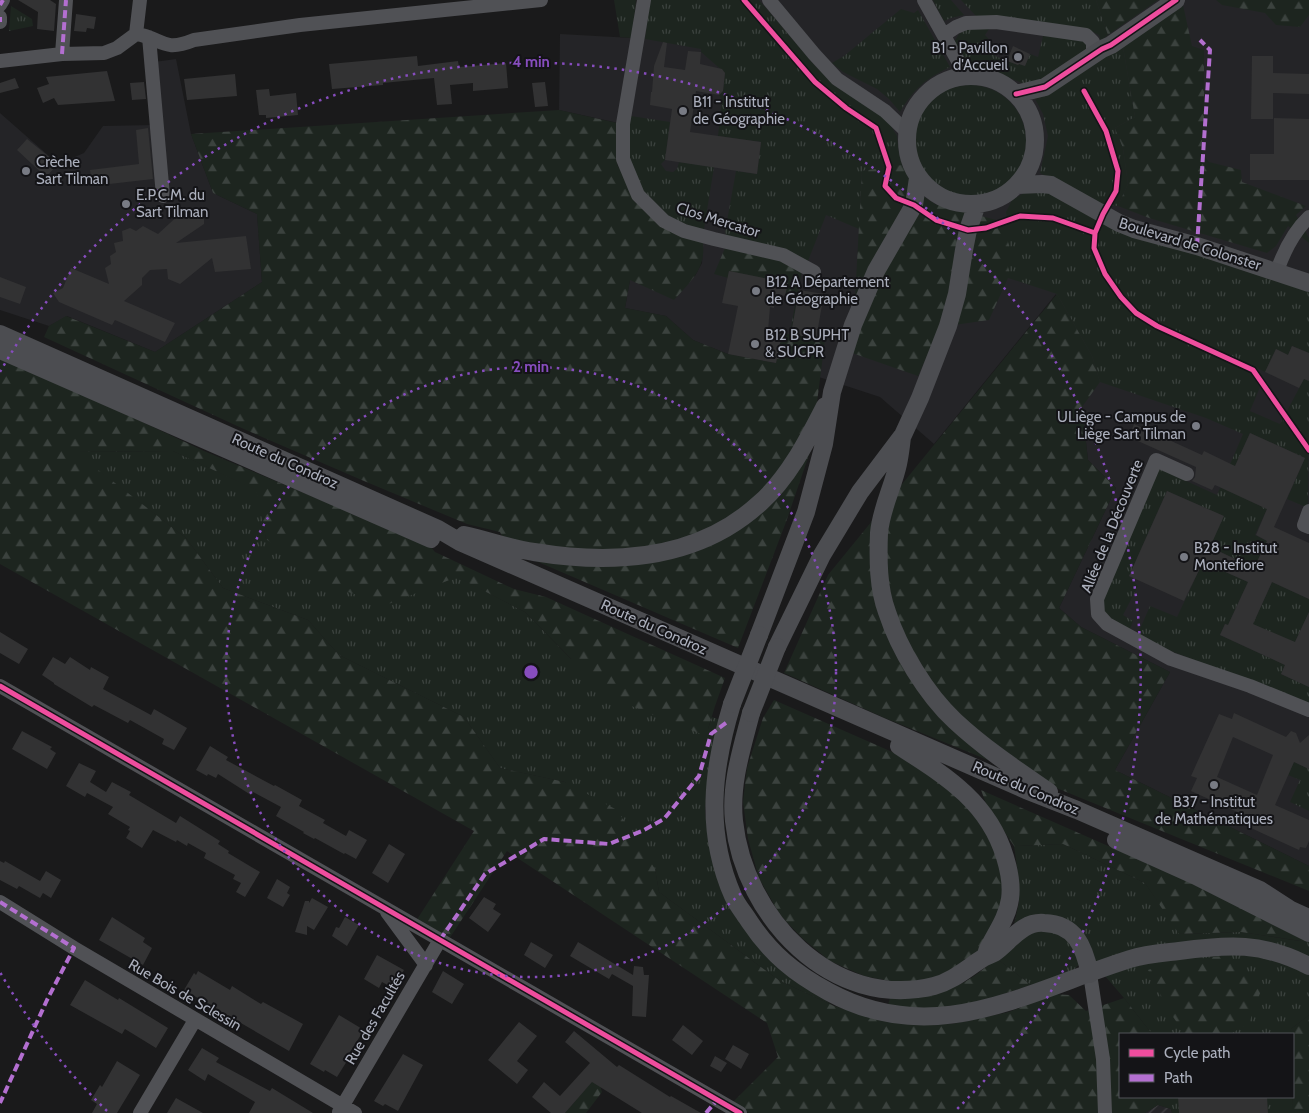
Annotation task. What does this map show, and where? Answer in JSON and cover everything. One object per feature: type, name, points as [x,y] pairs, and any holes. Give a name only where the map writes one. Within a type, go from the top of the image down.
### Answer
[{"type":"main road","points":[[1016,94],[1045,87],[1111,45],[1170,2]]},
{"type":"main road","points":[[970,75],[987,78],[1002,84],[1016,94],[1026,107],[1033,122],[1035,139],[1033,156],[1027,171],[1017,185],[1006,194],[992,201],[978,204],[961,204],[944,199],[930,190],[918,178],[910,164],[906,148],[906,132],[914,110],[928,91],[941,82],[970,75]]},
{"type":"main road","points":[[918,178],[914,205],[876,271],[853,325],[832,392],[824,444],[806,512],[732,704],[718,754],[713,811],[720,862],[734,898],[756,931],[778,956],[803,978],[840,998],[873,1010],[905,1016],[946,1016],[1007,1004],[1131,959],[1201,948],[1244,945],[1263,948],[1290,956],[1309,966]]},
{"type":"main road","name":"Boulevard de Colonster","points":[[1017,185],[1042,184],[1051,186],[1119,223],[1134,229],[1197,246],[1278,271],[1309,283]]},
{"type":"main road","points":[[978,204],[964,250],[957,294],[948,326],[920,398],[902,436],[860,492],[822,555],[777,647],[752,713],[738,759],[734,820],[742,856],[752,885],[772,919],[795,944],[824,968],[857,984],[884,989],[909,990],[936,985],[966,971],[1026,927],[1038,923],[1051,923],[1063,927],[1074,935],[1085,953],[1090,974]]},
{"type":"main road","name":"Route du Condroz","points":[[0,334],[438,529],[469,546],[1026,790],[1077,810],[1260,890],[1291,910],[1309,918]]},
{"type":"main road","name":"Route du Condroz","points":[[0,350],[899,746],[913,748],[1194,875],[1309,933]]},
{"type":"main road","points":[[438,529],[533,552],[580,558],[620,559],[662,553],[693,543],[721,531],[761,503],[784,476],[804,446],[832,392]]},
{"type":"main road","points":[[902,436],[898,464],[879,531],[878,571],[886,612],[908,659],[926,688],[954,720],[990,752],[1077,810]]},
{"type":"main road","points":[[899,746],[943,774],[970,797],[985,815],[1002,846],[1009,870],[1010,898],[1003,924],[983,958]]},
{"type":"main road","points":[[1260,890],[1309,909]]},
{"type":"street","points":[[0,5],[3,0]]},
{"type":"street","points":[[62,54],[66,0]]},
{"type":"street","points":[[140,0],[142,35],[163,196]]},
{"type":"street","points":[[0,61],[62,54],[104,53],[142,35],[166,45],[180,46],[194,40],[300,25],[540,0]]},
{"type":"street","name":"Clos Mercator","points":[[644,0],[623,124],[623,159],[638,195],[664,221],[684,230],[714,240],[783,255],[814,272]]},
{"type":"street","points":[[770,0],[837,79],[885,111],[906,132]]},
{"type":"street","points":[[924,0],[958,61],[970,75]]},
{"type":"street","points":[[0,17],[0,22]]},
{"type":"street","points":[[944,35],[956,27],[975,22],[1033,26],[1086,35],[1092,42],[1093,56]]},
{"type":"street","points":[[1278,271],[1289,243],[1297,230],[1309,217]]},
{"type":"street","name":"Allée de la Découverte","points":[[1187,474],[1156,460],[1097,600],[1098,614],[1107,624],[1170,659],[1250,686],[1309,710]]},
{"type":"street","points":[[1309,511],[1304,525],[1309,527]]},
{"type":"street","points":[[0,686],[740,1113]]},
{"type":"street","name":"Rue Bois de Sclessin","points":[[0,902],[341,1109],[356,1113]]},
{"type":"street","points":[[383,908],[426,965]]},
{"type":"street","name":"Rue des Facultés","points":[[341,1109],[440,940]]},
{"type":"street","points":[[1090,974],[1103,1059],[1105,1113]]},
{"type":"street","points":[[140,1113],[195,1020]]},
{"type":"shaded area","name":"ULiège - Campus de Liège Sart Tilman","points":[[644,0],[1309,0],[1309,866],[1115,770],[1170,672],[1081,627],[1059,608],[1116,488],[1088,460],[1082,407],[1056,294],[934,444],[880,397],[776,363],[728,354],[693,340],[666,316],[625,308],[630,280],[695,276],[702,263],[703,243],[684,231],[623,124],[559,110],[560,34],[632,38]]},
{"type":"shaded area","name":"E.P.C.M. du Sart Tilman","points":[[176,59],[191,134],[213,193],[257,214],[262,282],[155,352],[67,316],[49,326],[0,310],[0,113],[58,164],[84,153],[103,126],[153,125],[147,63]]},
{"type":"shaded area","points":[[1158,1105],[1171,1109],[1172,1113],[1145,1113]]},
{"type":"green space","points":[[614,0],[636,0],[632,38],[620,37]]},
{"type":"green space","points":[[650,0],[759,0],[815,66],[833,83],[886,118],[897,136],[902,165],[862,171],[859,229],[826,215],[808,261],[785,251],[727,238],[725,232],[736,171],[757,174],[761,142],[718,136],[722,100],[719,95],[723,91],[725,73],[701,52],[701,49],[645,39]]},
{"type":"green space","points":[[933,0],[951,0],[964,15],[944,21]]},
{"type":"green space","points":[[961,0],[1096,0],[1108,35],[1101,41],[1099,35],[1087,29],[976,16]]},
{"type":"green space","points":[[1096,0],[1158,0],[1108,35]]},
{"type":"green space","points":[[1216,0],[1309,0],[1309,15],[1300,27],[1276,25],[1265,13],[1222,5]]},
{"type":"green space","points":[[1183,5],[1192,46],[1204,50],[1204,118],[1201,151],[1209,162],[1241,170],[1242,182],[1306,206],[1296,215],[1309,238],[1309,243],[1288,226],[1276,246],[1267,253],[1149,218],[1118,206],[1128,184],[1123,148],[1115,128],[1135,117],[1123,47]]},
{"type":"green space","points":[[11,6],[32,19],[33,26],[9,31]]},
{"type":"green space","points":[[901,9],[914,13],[918,10],[950,67],[921,85],[900,112],[877,89],[843,72],[832,63],[844,56]]},
{"type":"green space","points":[[970,27],[988,27],[989,29],[985,35],[997,48],[995,56],[1018,65],[1025,66],[1030,54],[1038,57],[1044,32],[1088,42],[1087,49],[1049,77],[1024,84],[991,70],[976,69],[966,64],[954,42],[959,34]]},
{"type":"green space","points":[[1123,47],[1135,117],[1115,128],[1123,148],[1128,184],[1118,206],[1096,204],[1040,173],[1048,136],[1043,114],[1033,95]]},
{"type":"green space","points":[[970,85],[992,89],[1010,101],[1022,119],[1026,141],[1022,163],[1010,181],[992,193],[970,197],[948,193],[930,181],[918,163],[914,141],[918,119],[930,101],[948,89]]},
{"type":"green space","points":[[559,110],[617,123],[617,164],[633,196],[703,243],[702,260],[696,274],[674,300],[630,280],[625,308],[666,316],[693,340],[728,354],[776,363],[782,334],[790,334],[796,298],[785,296],[787,283],[729,271],[728,278],[714,274],[725,248],[780,260],[802,270],[791,334],[825,340],[811,449],[786,522],[738,648],[508,549],[500,532],[467,524],[364,481],[246,430],[44,337],[49,326],[66,316],[155,352],[262,282],[257,214],[213,193],[191,134]]},
{"type":"green space","points":[[631,116],[670,122],[665,160],[661,164],[666,171],[673,172],[677,169],[679,162],[714,167],[704,229],[693,227],[672,218],[655,205],[640,188],[629,167],[627,157]]},
{"type":"green space","points":[[902,165],[918,193],[935,204],[1008,223],[1008,278],[989,320],[940,327],[918,376],[852,353],[862,171]]},
{"type":"green space","points":[[1029,190],[1051,191],[1166,242],[1309,290],[1309,353],[1292,346],[1288,355],[1276,349],[1265,372],[1255,367],[1251,374],[1260,387],[1250,411],[1280,424],[1304,379],[1309,381],[1308,508],[1287,499],[1305,458],[1250,433],[1225,489],[1267,509],[1255,535],[1267,541],[1254,568],[1210,547],[1223,516],[1167,491],[1129,576],[1138,586],[1123,615],[1133,621],[1129,632],[1107,619],[1100,606],[1158,468],[1217,495],[1243,434],[1206,418],[1100,382],[1092,356],[1057,294],[1008,278],[1008,223],[1006,212],[1012,200]]},
{"type":"green space","points":[[1057,294],[1092,356],[1100,382],[1082,407],[1088,460],[1116,488],[1059,608],[1081,627],[1170,672],[1115,770],[1309,866],[1309,891],[885,718],[784,673],[828,575]]},
{"type":"green space","points":[[0,357],[204,451],[430,546],[435,552],[514,589],[546,597],[725,678],[708,729],[701,734],[609,697],[525,612],[457,577],[386,605],[325,584],[266,539],[256,490],[173,451],[75,452],[186,538],[223,588],[308,620],[339,655],[464,717],[500,768],[565,782],[617,810],[655,869],[659,892],[780,981],[834,1006],[902,1024],[952,1024],[1009,1012],[1053,994],[1069,995],[1086,1011],[1124,998],[1151,1033],[1119,1033],[1119,1098],[1154,1098],[1158,1105],[1145,1113],[749,1113],[732,1103],[778,1057],[767,1023],[507,851],[449,939],[416,921],[474,831],[0,564]]},
{"type":"green space","points":[[173,451],[257,490],[266,539],[456,576],[525,612],[570,658],[708,729],[712,717],[720,720],[711,752],[705,811],[711,854],[723,891],[752,940],[787,975],[834,1006],[780,981],[659,892],[655,869],[565,782],[500,768],[464,717],[339,655],[308,620],[223,588],[186,538],[74,452]]},
{"type":"green space","points":[[1203,562],[1248,582],[1228,625],[1225,624],[1220,635],[1285,665],[1281,674],[1309,687],[1309,703],[1136,638],[1150,606],[1177,617]]},
{"type":"green space","points":[[1272,582],[1309,599],[1309,612],[1295,642],[1251,628]]},
{"type":"green space","points":[[774,700],[915,762],[974,808],[1000,854],[1005,904],[986,946],[960,967],[926,981],[895,982],[864,976],[830,961],[803,939],[780,915],[759,878],[748,839],[743,802],[747,768],[763,718]]},
{"type":"green space","points":[[1294,762],[1309,769],[1309,811],[1290,802],[1300,780],[1288,775]]},
{"type":"green space","points":[[981,790],[1188,881],[1293,930],[1301,941],[1241,932],[1179,934],[1145,883],[1063,844],[1014,846],[987,806]]},
{"type":"green space","points":[[1063,844],[1145,883],[1180,934],[1241,932],[1300,941],[1293,930],[1309,939],[1309,1015],[1291,1029],[1291,1033],[1151,1033],[1093,962],[1085,937],[1014,925],[1019,902],[1018,873],[1014,846]]},
{"type":"green space","points":[[1037,928],[1069,937],[1080,964],[1072,971],[1031,985],[996,958]]},
{"type":"green space","points":[[1222,956],[1246,971],[1262,988],[1249,1023],[1232,1033],[1184,1033],[1169,1011],[1148,970],[1172,962]]},
{"type":"green space","points":[[996,958],[1031,985],[961,1008],[887,1008],[890,998],[957,986],[985,968]]},
{"type":"green space","points":[[1309,1015],[1309,1113],[1292,1113],[1292,1098],[1294,1098],[1294,1033],[1291,1033],[1291,1029]]},
{"type":"green space","points":[[597,1076],[602,1092],[586,1113],[565,1113]]},
{"type":"green space","points":[[1154,1098],[1292,1098],[1292,1113],[1172,1113],[1171,1109],[1158,1105]]},
{"type":"building","points":[[18,0],[50,0],[56,4],[54,31],[37,29],[38,12]]},
{"type":"building","points":[[76,14],[96,17],[94,29],[87,28],[86,32],[74,31]]},
{"type":"building","name":"B11 - Institut de Géographie","points":[[663,42],[667,43],[664,67],[685,70],[688,51],[701,52],[700,64],[722,69],[725,73],[723,91],[719,95],[696,91],[690,132],[761,142],[757,174],[665,160],[672,109],[650,105],[654,66]]},
{"type":"building","name":"B1 - Pavillon d'Accueil","points":[[1013,46],[1030,54],[1025,66],[1007,61]]},
{"type":"building","points":[[417,56],[418,66],[458,61],[459,67],[506,63],[508,88],[473,91],[473,83],[450,85],[452,104],[437,105],[434,78],[332,89],[329,64]]},
{"type":"building","points":[[1252,56],[1273,56],[1273,73],[1309,74],[1309,94],[1273,93],[1273,119],[1251,119]]},
{"type":"building","points":[[107,71],[115,101],[58,105],[54,98],[43,103],[37,88],[49,84],[46,77]]},
{"type":"building","points":[[235,74],[237,96],[187,100],[184,79]]},
{"type":"building","points":[[15,78],[19,88],[0,93],[0,83]]},
{"type":"building","points":[[144,82],[146,99],[132,100],[130,83]]},
{"type":"building","points":[[545,82],[548,106],[535,107],[532,83]]},
{"type":"building","points":[[269,89],[270,96],[296,93],[298,115],[266,118],[266,115],[259,115],[256,90]]},
{"type":"building","points":[[1274,118],[1309,119],[1309,180],[1250,180],[1250,154],[1274,154]]},
{"type":"building","points":[[148,128],[153,179],[92,186],[90,170],[139,164],[136,130]]},
{"type":"building","points":[[27,139],[58,164],[46,177],[17,150]]},
{"type":"building","points":[[196,209],[204,215],[204,224],[176,243],[246,236],[251,269],[215,272],[212,258],[180,284],[168,279],[167,269],[150,270],[142,278],[142,285],[124,301],[175,323],[165,342],[115,320],[112,325],[59,302],[53,293],[63,288],[71,268],[109,284],[105,268],[111,264],[110,256],[116,252],[114,243],[123,241],[122,231],[130,228],[136,231],[143,226],[158,234],[182,212],[188,216]]},
{"type":"building","points":[[729,271],[788,283],[785,296],[776,294],[774,308],[770,307],[768,331],[782,334],[776,363],[728,354],[738,306],[722,303]]},
{"type":"building","points":[[0,277],[26,287],[20,304],[0,297]]},
{"type":"building","points":[[799,290],[824,294],[816,339],[791,334]]},
{"type":"building","points":[[1292,346],[1309,353],[1309,381],[1304,379],[1299,388],[1265,372],[1276,349],[1288,355]]},
{"type":"building","name":"B28 - Institut Montefiore","points":[[1134,424],[1202,455],[1204,451],[1235,466],[1250,433],[1305,458],[1274,527],[1309,543],[1309,599],[1272,582],[1253,624],[1295,642],[1309,612],[1309,687],[1281,674],[1285,665],[1220,635],[1225,624],[1228,625],[1248,582],[1203,562],[1184,601],[1129,576],[1167,491],[1224,516],[1210,547],[1254,568],[1267,541],[1256,535],[1267,509],[1215,485],[1212,490],[1192,481],[1195,477],[1196,467],[1129,437]]},
{"type":"building","points":[[0,632],[28,649],[19,664],[0,653]]},
{"type":"building","points":[[53,657],[65,664],[70,657],[90,670],[91,667],[109,677],[103,689],[151,715],[154,709],[187,728],[174,750],[162,744],[164,739],[130,720],[128,723],[94,705],[92,707],[42,675]]},
{"type":"building","name":"B37 - Institut de Mathématiques","points":[[1234,713],[1286,737],[1291,731],[1296,733],[1300,743],[1309,735],[1309,769],[1294,762],[1275,805],[1309,820],[1309,841],[1306,848],[1300,847],[1299,850],[1251,828],[1255,820],[1191,791],[1197,778],[1191,776],[1219,714],[1232,719]],"holes":[[[1233,737],[1273,755],[1257,795],[1217,777]]]},
{"type":"building","points":[[22,731],[52,747],[50,749],[56,753],[47,769],[12,749]]},
{"type":"building","points":[[210,746],[228,757],[226,760],[302,800],[299,806],[325,820],[323,823],[346,836],[349,830],[367,840],[356,859],[314,839],[276,816],[281,807],[253,792],[251,795],[218,774],[216,778],[196,770]]},
{"type":"building","points":[[79,763],[96,771],[90,782],[106,792],[112,782],[131,792],[129,795],[176,823],[180,816],[220,841],[218,844],[229,851],[228,853],[260,872],[245,897],[236,892],[241,883],[233,879],[235,875],[204,858],[206,853],[188,843],[187,846],[177,840],[176,842],[153,830],[142,848],[126,838],[130,827],[108,814],[113,807],[87,793],[85,797],[66,786]]},
{"type":"building","points":[[389,844],[405,854],[388,883],[372,873]]},
{"type":"building","points":[[0,861],[4,863],[5,861],[40,881],[46,871],[61,880],[51,898],[43,893],[40,898],[19,886],[17,889],[0,880]]},
{"type":"building","points":[[277,879],[290,887],[287,893],[290,895],[283,907],[267,898]]},
{"type":"building","points":[[484,897],[496,904],[493,909],[501,914],[488,932],[469,918]]},
{"type":"building","points":[[312,898],[328,907],[314,930],[307,926],[307,935],[295,932],[305,901],[309,901],[309,903]]},
{"type":"building","points":[[112,917],[145,938],[143,942],[152,948],[143,965],[99,940]]},
{"type":"building","points":[[345,917],[359,925],[347,946],[332,936],[336,927],[339,928]]},
{"type":"building","points":[[531,942],[553,955],[545,968],[524,955]]},
{"type":"building","points":[[578,942],[633,975],[634,966],[643,967],[644,975],[649,975],[646,1017],[632,1016],[633,986],[612,974],[609,979],[570,956]]},
{"type":"building","points":[[377,955],[404,970],[393,988],[382,982],[379,988],[364,979]]},
{"type":"building","points":[[198,971],[230,990],[232,986],[261,1004],[263,1002],[303,1024],[289,1051],[184,990],[194,973],[196,975]]},
{"type":"building","points":[[443,971],[464,984],[452,1004],[432,992]]},
{"type":"building","points":[[85,980],[168,1028],[156,1048],[125,1029],[122,1034],[70,1005]]},
{"type":"building","points":[[339,1015],[364,1030],[345,1060],[347,1061],[337,1077],[310,1064]]},
{"type":"building","points":[[519,1022],[537,1036],[517,1061],[528,1070],[517,1084],[488,1060]]},
{"type":"building","points":[[683,1025],[703,1041],[692,1055],[672,1040]]},
{"type":"building","points":[[574,1031],[617,1067],[619,1065],[670,1097],[701,1113],[642,1113],[592,1082],[565,1113],[551,1113],[532,1097],[544,1082],[560,1096],[590,1063],[565,1042]]},
{"type":"building","points":[[733,1045],[749,1054],[741,1069],[725,1059]]},
{"type":"building","points":[[202,1048],[219,1058],[216,1062],[270,1091],[272,1088],[313,1113],[249,1113],[255,1102],[208,1074],[205,1081],[188,1070]]},
{"type":"building","points":[[403,1054],[423,1065],[398,1111],[374,1101]]},
{"type":"building","points":[[715,1056],[727,1063],[721,1072],[710,1066]]},
{"type":"building","points":[[117,1061],[140,1075],[117,1113],[92,1113],[97,1104],[91,1100],[100,1085],[102,1087]]},
{"type":"building","points":[[176,1098],[203,1113],[167,1113]]},
{"type":"building","points":[[1178,1098],[1267,1098],[1268,1113],[1179,1113]]},
{"type":"marked path","points":[[0,5],[3,0]]},
{"type":"marked path","points":[[62,54],[66,0]]},
{"type":"marked path","points":[[0,17],[0,22]]},
{"type":"marked path","points":[[1197,246],[1210,50],[1200,40]]},
{"type":"marked path","points":[[440,940],[485,874],[544,839],[609,844],[642,831],[664,819],[699,776],[711,734],[727,722]]},
{"type":"marked path","points":[[0,902],[74,948],[47,1000],[0,1103]]},
{"type":"marked path","points":[[706,1113],[717,1100]]},
{"type":"cycle path","points":[[744,0],[815,82],[846,108],[876,128],[889,167],[885,186],[896,198],[914,205],[936,220],[968,230],[986,228],[1020,216],[1053,218],[1095,233]]},
{"type":"cycle path","points":[[1016,94],[1045,87],[1111,45],[1176,0]]},
{"type":"cycle path","points":[[1084,91],[1106,131],[1118,171],[1116,191],[1095,233],[1094,248],[1105,274],[1121,297],[1136,313],[1157,326],[1253,370],[1309,450]]},
{"type":"cycle path","points":[[0,686],[740,1113]]},
{"type":"place","name":"B1 - Pavillon d'Accueil","points":[[1018,57]]},
{"type":"place","name":"B11 - Institut de Géographie","points":[[683,111]]},
{"type":"place","name":"Crèche Sart Tilman","points":[[26,171]]},
{"type":"place","name":"E.P.C.M. du Sart Tilman","points":[[126,204]]},
{"type":"place","name":"B12 A Département de Géographie","points":[[756,291]]},
{"type":"place","name":"B12 B SUPHT & SUCPR","points":[[755,344]]},
{"type":"place","name":"ULiège - Campus de Liège Sart Tilman","points":[[1196,426]]},
{"type":"place","name":"B28 - Institut Montefiore","points":[[1184,557]]},
{"type":"place","name":"B37 - Institut de Mathématiques","points":[[1214,785]]}]
